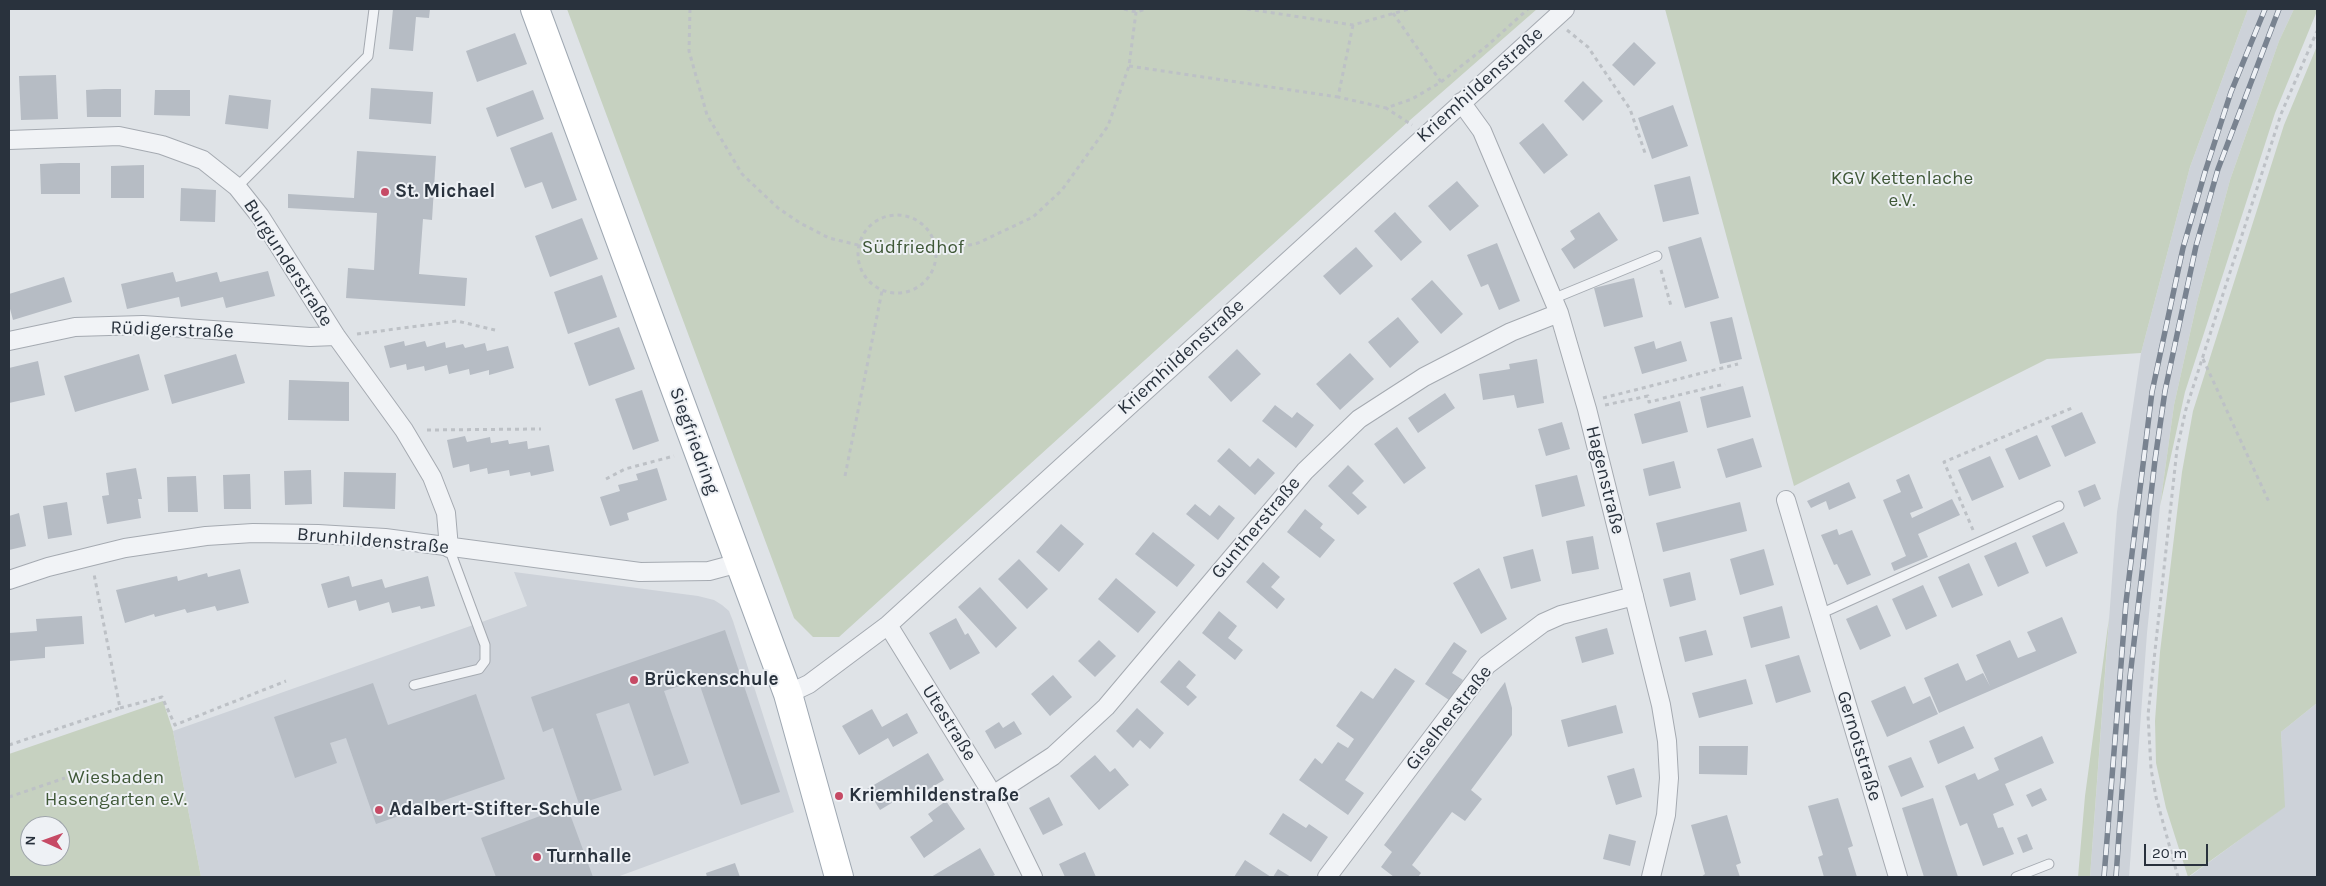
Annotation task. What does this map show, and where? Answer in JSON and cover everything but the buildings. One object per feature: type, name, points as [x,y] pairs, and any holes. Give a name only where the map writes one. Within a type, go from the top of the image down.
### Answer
[{"type":"main road","name":"Siegfriedring","points":[[535,9],[788,694],[840,877]]},
{"type":"street","name":"Kriemhildenstraße","points":[[788,694],[809,684],[888,625],[1422,136],[1559,14]]},
{"type":"street","name":"Hagenstraße","points":[[1461,102],[1482,131],[1557,306],[1586,406],[1661,705],[1667,741],[1669,778],[1666,815],[1651,877]]},
{"type":"street","name":"Burgunderstraße","points":[[9,140],[119,136],[162,145],[203,160],[237,186],[260,216],[336,336],[404,430],[432,477],[446,514],[449,548]]},
{"type":"street","name":"Guntherstraße","points":[[993,795],[1054,756],[1106,707],[1305,471],[1359,419],[1424,377],[1557,306]]},
{"type":"street","name":"Rüdigerstraße","points":[[9,341],[75,327],[142,325],[310,337],[336,336]]},
{"type":"street","name":"Gernotstraße","points":[[1786,500],[1898,877]]},
{"type":"street","name":"Brunhildenstraße","points":[[9,580],[91,555],[159,542],[253,533],[318,534],[375,538],[640,572],[709,570],[740,563]]},
{"type":"street","name":"Giselherstraße","points":[[1327,877],[1487,665],[1543,623],[1560,615],[1634,596]]},
{"type":"street","name":"Utestraße","points":[[888,625],[993,795],[1033,877]]},
{"type":"lane","points":[[237,186],[368,56],[374,9]]},
{"type":"lane","points":[[1557,306],[1657,256]]},
{"type":"lane","points":[[1820,614],[2059,506]]},
{"type":"lane","points":[[414,685],[478,669],[485,661],[485,645],[449,548]]},
{"type":"lane","points":[[2016,877],[2049,864]]},
{"type":"path","points":[[690,9],[689,51],[707,115],[742,174],[778,208],[800,223],[829,238],[858,245]]},
{"type":"path","points":[[1124,9],[1136,12],[1146,9]]},
{"type":"path","points":[[1247,9],[1353,25],[1409,9]]},
{"type":"path","points":[[1386,108],[1412,99],[1441,82],[1528,9]]},
{"type":"path","points":[[937,253],[978,243],[1033,217],[1062,190],[1108,126],[1129,66],[1136,12]]},
{"type":"path","points":[[1393,13],[1441,82]]},
{"type":"path","points":[[1559,14],[1588,47],[1630,109],[1646,156]]},
{"type":"path","points":[[1338,98],[1353,25]]},
{"type":"path","points":[[2178,877],[2156,796],[2151,769],[2148,715],[2177,449],[2186,409],[2281,114],[2317,31]]},
{"type":"path","points":[[1129,66],[1338,98],[1386,108],[1409,121],[1422,136]]},
{"type":"path","points":[[901,215],[914,218],[926,227],[934,239],[937,253],[931,274],[915,290],[894,294],[882,291],[870,284],[862,273],[858,259],[858,245],[864,232],[874,222],[887,216],[901,215]]},
{"type":"path","points":[[1657,256],[1671,306]]},
{"type":"path","points":[[845,476],[882,291]]},
{"type":"path","points":[[336,336],[457,321],[495,330]]},
{"type":"path","points":[[2203,358],[2269,502]]},
{"type":"path","points":[[1586,406],[1738,364]]},
{"type":"path","points":[[1586,406],[1648,396],[1650,402],[1725,384]]},
{"type":"path","points":[[1978,542],[1944,462],[2072,408]]},
{"type":"path","points":[[404,430],[542,429]]},
{"type":"path","points":[[606,479],[626,469],[670,457]]},
{"type":"path","points":[[91,555],[120,708]]},
{"type":"path","points":[[9,745],[120,708],[162,697],[175,725],[286,681]]},
{"type":"path","points":[[9,797],[65,778]]},
{"type":"shaded area","points":[[2248,9],[2294,9],[2279,41],[2230,180],[2197,302],[2174,405],[2160,506],[2147,633],[2129,877],[2090,877],[2117,512],[2141,353],[2190,167]]},
{"type":"shaded area","points":[[514,572],[698,596],[714,600],[729,611],[794,812],[617,877],[201,877],[173,731],[527,606]]},
{"type":"shaded area","points":[[2317,703],[2317,877],[2189,877],[2284,807],[2281,732]]},
{"type":"green space","name":"Südfriedhof","points":[[567,9],[1537,9],[1409,121],[839,637],[813,637],[794,618]]},
{"type":"green space","name":"KGV Kettenlache e.V.","points":[[1665,9],[2248,9],[2190,167],[2141,353],[2047,359],[1794,486]]},
{"type":"green space","points":[[2294,9],[2317,9],[2317,11],[2275,113],[2185,392],[2160,506],[2174,405],[2197,302],[2230,180],[2279,41]]},
{"type":"green space","points":[[2317,46],[2317,703],[2281,732],[2285,807],[2188,877],[2166,808],[2156,763],[2155,721],[2160,652],[2182,472],[2193,411],[2284,125]]},
{"type":"green space","points":[[2109,618],[2090,877],[2078,877],[2085,796]]},
{"type":"green space","name":"Wiesbaden Hasengarten e.V.","points":[[163,701],[173,731],[201,877],[9,877],[9,754]]},
{"type":"railway","points":[[2104,877],[2126,602],[2152,392],[2183,248],[2205,172],[2231,92],[2265,9]]},
{"type":"railway","points":[[2116,877],[2130,677],[2155,460],[2165,391],[2196,246],[2218,169],[2279,9]]},
{"type":"place","name":"St. Michael","points":[[385,192]]},
{"type":"place","name":"Brückenschule","points":[[634,680]]},
{"type":"place","name":"Kriemhildenstraße","points":[[839,796]]},
{"type":"place","name":"Adalbert-Stifter-Schule","points":[[379,810]]},
{"type":"place","name":"Turnhalle","points":[[537,857]]}]
